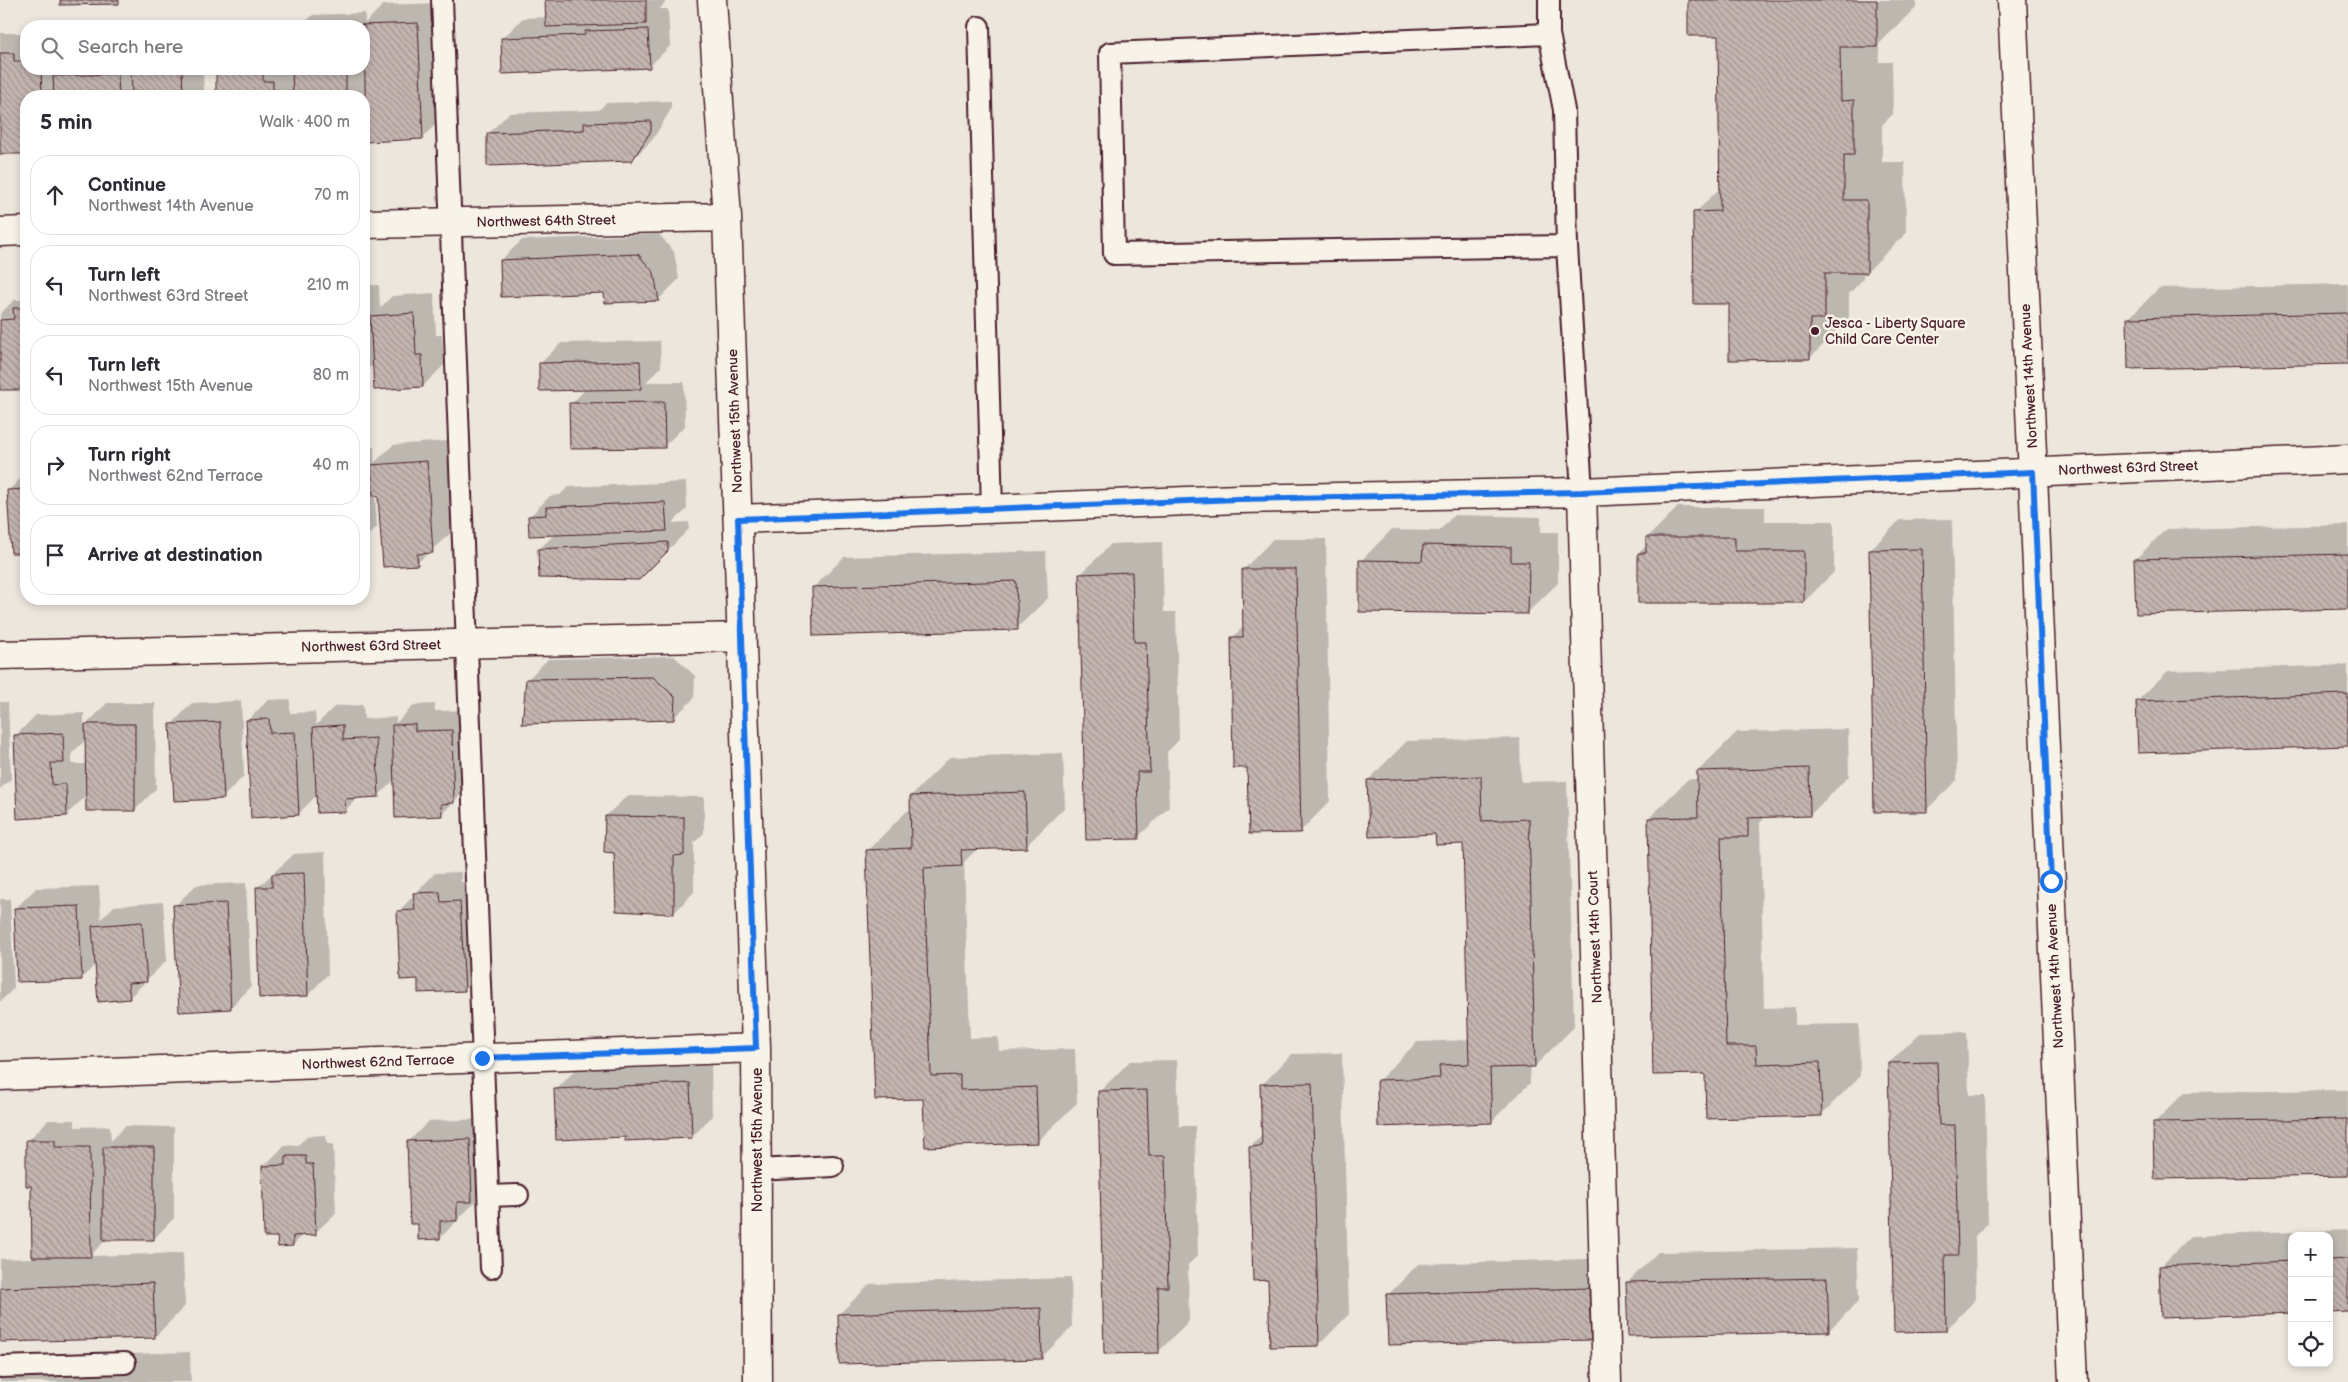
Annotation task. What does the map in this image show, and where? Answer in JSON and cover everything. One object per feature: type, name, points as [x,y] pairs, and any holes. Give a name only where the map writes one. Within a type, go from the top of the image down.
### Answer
[{"type":"street","name":"Northwest 15th Avenue","points":[[712,0],[727,217],[756,1048],[758,1382]]},
{"type":"street","name":"Northwest 14th Avenue","points":[[2012,0],[2073,1382]]},
{"type":"street","name":"Northwest 64th Street","points":[[370,224],[727,217]]},
{"type":"street","points":[[0,232],[20,231]]},
{"type":"street","name":"Northwest 63rd Street","points":[[738,519],[1238,499],[1582,492],[2348,459]]},
{"type":"street","name":"Northwest 14th Court","points":[[1582,492],[1607,1382]]},
{"type":"street","name":"Northwest 63rd Street","points":[[0,656],[742,637]]},
{"type":"street","name":"Northwest 62nd Terrace","points":[[0,1076],[756,1048]]},
{"type":"lane","points":[[442,0],[452,222],[482,1058],[490,1196],[491,1268]]},
{"type":"lane","points":[[1549,0],[1549,34],[1564,110],[1567,246],[1582,492]]},
{"type":"lane","points":[[979,27],[992,510]]},
{"type":"lane","points":[[1549,34],[1110,53],[1114,254],[1567,246]]},
{"type":"lane","points":[[757,1170],[833,1166]]},
{"type":"lane","points":[[490,1196],[518,1195]]},
{"type":"lane","points":[[0,1367],[125,1363]]},
{"type":"building","points":[[60,0],[119,0],[119,4],[60,5]]},
{"type":"building","points":[[545,0],[646,0],[646,24],[546,27]]},
{"type":"building","points":[[1688,0],[1877,0],[1877,47],[1840,47],[1841,101],[1854,100],[1854,155],[1844,155],[1844,200],[1867,200],[1867,273],[1825,273],[1825,319],[1810,319],[1810,359],[1729,360],[1729,304],[1694,304],[1693,212],[1720,211],[1718,36],[1688,36]]},
{"type":"building","points":[[418,23],[423,139],[370,142],[370,90],[365,90],[365,75],[370,75],[370,25]]},
{"type":"building","points":[[648,29],[650,68],[502,74],[501,38],[585,35],[585,31]]},
{"type":"building","points":[[0,53],[14,53],[14,61],[20,61],[20,75],[41,75],[42,90],[20,90],[20,154],[0,154]]},
{"type":"building","points":[[118,75],[119,90],[54,90],[53,76]]},
{"type":"building","points":[[131,75],[182,75],[183,90],[132,90]]},
{"type":"building","points":[[216,75],[263,75],[263,81],[273,81],[273,90],[216,90]]},
{"type":"building","points":[[292,75],[346,75],[346,90],[293,90]]},
{"type":"building","points":[[651,121],[651,131],[632,161],[487,166],[487,133],[584,130],[584,123]]},
{"type":"building","points":[[638,254],[654,273],[659,301],[605,303],[604,293],[501,297],[500,260]]},
{"type":"building","points":[[13,308],[20,308],[20,390],[0,390],[0,320],[14,319]]},
{"type":"building","points":[[414,313],[416,355],[422,355],[423,387],[374,390],[370,316]]},
{"type":"building","points":[[2348,313],[2348,364],[2128,369],[2127,318]]},
{"type":"building","points":[[640,361],[641,389],[539,391],[539,363]]},
{"type":"building","points":[[664,402],[665,448],[570,449],[569,403]]},
{"type":"building","points":[[427,461],[433,553],[417,554],[418,565],[383,567],[378,496],[373,496],[371,465]]},
{"type":"building","points":[[20,489],[20,553],[11,553],[7,490]]},
{"type":"building","points":[[665,502],[667,531],[529,536],[528,516],[546,515],[546,507]]},
{"type":"building","points":[[1646,537],[1735,537],[1735,551],[1804,551],[1804,603],[1638,603],[1638,553],[1646,553]]},
{"type":"building","points":[[668,542],[668,551],[639,580],[539,578],[538,549]]},
{"type":"building","points":[[1423,545],[1511,547],[1511,562],[1529,562],[1528,614],[1359,612],[1359,560],[1422,561]]},
{"type":"building","points":[[1922,549],[1927,812],[1874,812],[1869,550]]},
{"type":"building","points":[[2348,554],[2348,609],[2136,614],[2134,559]]},
{"type":"building","points":[[1242,569],[1296,569],[1301,833],[1249,834],[1247,768],[1233,768],[1231,637],[1243,637]]},
{"type":"building","points":[[1132,572],[1134,642],[1146,642],[1150,772],[1137,772],[1139,839],[1086,840],[1079,574]]},
{"type":"building","points":[[1016,581],[1018,630],[813,636],[812,587]]},
{"type":"building","points":[[653,677],[675,697],[674,720],[522,724],[526,679]]},
{"type":"building","points":[[2348,694],[2348,746],[2138,753],[2136,701]]},
{"type":"building","points":[[269,719],[270,733],[295,732],[299,815],[251,818],[246,720]]},
{"type":"building","points":[[220,722],[224,799],[174,801],[170,724]]},
{"type":"building","points":[[85,724],[135,724],[135,811],[86,811]]},
{"type":"building","points":[[415,724],[415,731],[452,730],[454,803],[441,804],[442,816],[395,818],[392,725]]},
{"type":"building","points":[[343,725],[343,740],[376,738],[379,797],[345,799],[346,812],[317,813],[313,727]]},
{"type":"building","points":[[63,733],[64,763],[51,763],[52,785],[66,784],[67,816],[17,819],[14,735]]},
{"type":"building","points":[[1809,768],[1810,816],[1748,818],[1748,837],[1721,837],[1726,1046],[1756,1046],[1757,1064],[1820,1062],[1822,1116],[1706,1119],[1705,1074],[1653,1075],[1648,818],[1698,817],[1697,771]]},
{"type":"building","points":[[1481,776],[1482,821],[1529,819],[1535,1067],[1490,1068],[1492,1123],[1378,1127],[1377,1080],[1440,1078],[1439,1065],[1469,1064],[1463,844],[1436,845],[1435,834],[1369,837],[1367,780]]},
{"type":"building","points":[[1025,792],[1027,848],[961,850],[962,866],[924,868],[931,1076],[960,1075],[960,1090],[1036,1087],[1038,1143],[925,1147],[923,1099],[875,1100],[866,850],[911,848],[910,796]]},
{"type":"building","points":[[605,816],[684,817],[684,855],[674,856],[674,914],[616,911],[614,853],[604,852]]},
{"type":"building","points":[[304,873],[308,996],[259,998],[256,887],[272,887],[272,874]]},
{"type":"building","points":[[440,892],[441,902],[460,901],[465,991],[418,993],[418,979],[400,980],[397,911],[415,910],[413,893]]},
{"type":"building","points":[[226,903],[231,1009],[179,1012],[173,905]]},
{"type":"building","points":[[79,906],[82,980],[17,982],[14,908]]},
{"type":"building","points":[[142,922],[147,982],[128,983],[130,999],[98,1002],[92,926]]},
{"type":"building","points":[[1937,1062],[1939,1125],[1955,1125],[1958,1255],[1945,1255],[1946,1331],[1894,1332],[1888,1063]]},
{"type":"building","points":[[690,1083],[692,1138],[625,1141],[625,1137],[556,1140],[554,1089]]},
{"type":"building","points":[[1312,1083],[1319,1346],[1270,1347],[1268,1280],[1253,1281],[1249,1147],[1262,1146],[1260,1084]]},
{"type":"building","points":[[1147,1090],[1149,1156],[1165,1156],[1168,1287],[1158,1287],[1159,1353],[1104,1354],[1098,1091]]},
{"type":"building","points":[[2348,1119],[2348,1176],[2154,1179],[2153,1122]]},
{"type":"building","points":[[470,1139],[472,1202],[457,1202],[457,1221],[440,1221],[440,1239],[418,1240],[418,1224],[410,1224],[407,1141]]},
{"type":"building","points":[[26,1140],[55,1140],[55,1147],[90,1147],[91,1257],[32,1257],[31,1186],[26,1186]]},
{"type":"building","points":[[103,1147],[154,1147],[154,1240],[103,1240]]},
{"type":"building","points":[[286,1156],[306,1156],[306,1164],[313,1164],[316,1235],[293,1236],[293,1246],[278,1247],[277,1237],[264,1237],[262,1166],[286,1165]]},
{"type":"building","points":[[2348,1259],[2348,1311],[2333,1312],[2333,1260]]},
{"type":"building","points":[[2288,1261],[2288,1313],[2161,1318],[2159,1266]]},
{"type":"building","points":[[1827,1278],[1829,1332],[1628,1336],[1626,1282]]},
{"type":"building","points":[[153,1283],[155,1338],[0,1342],[0,1288]]},
{"type":"building","points":[[1589,1288],[1591,1340],[1388,1345],[1386,1294]]},
{"type":"building","points":[[1041,1308],[1042,1359],[839,1364],[838,1314]]},
{"type":"place","name":"Jesca - Liberty Square Child Care Center","points":[[1815,331]]},
{"type":"route","points":[[482,1058],[756,1048],[738,519],[1238,499],[1582,492],[2033,472],[2051,881]]}]
